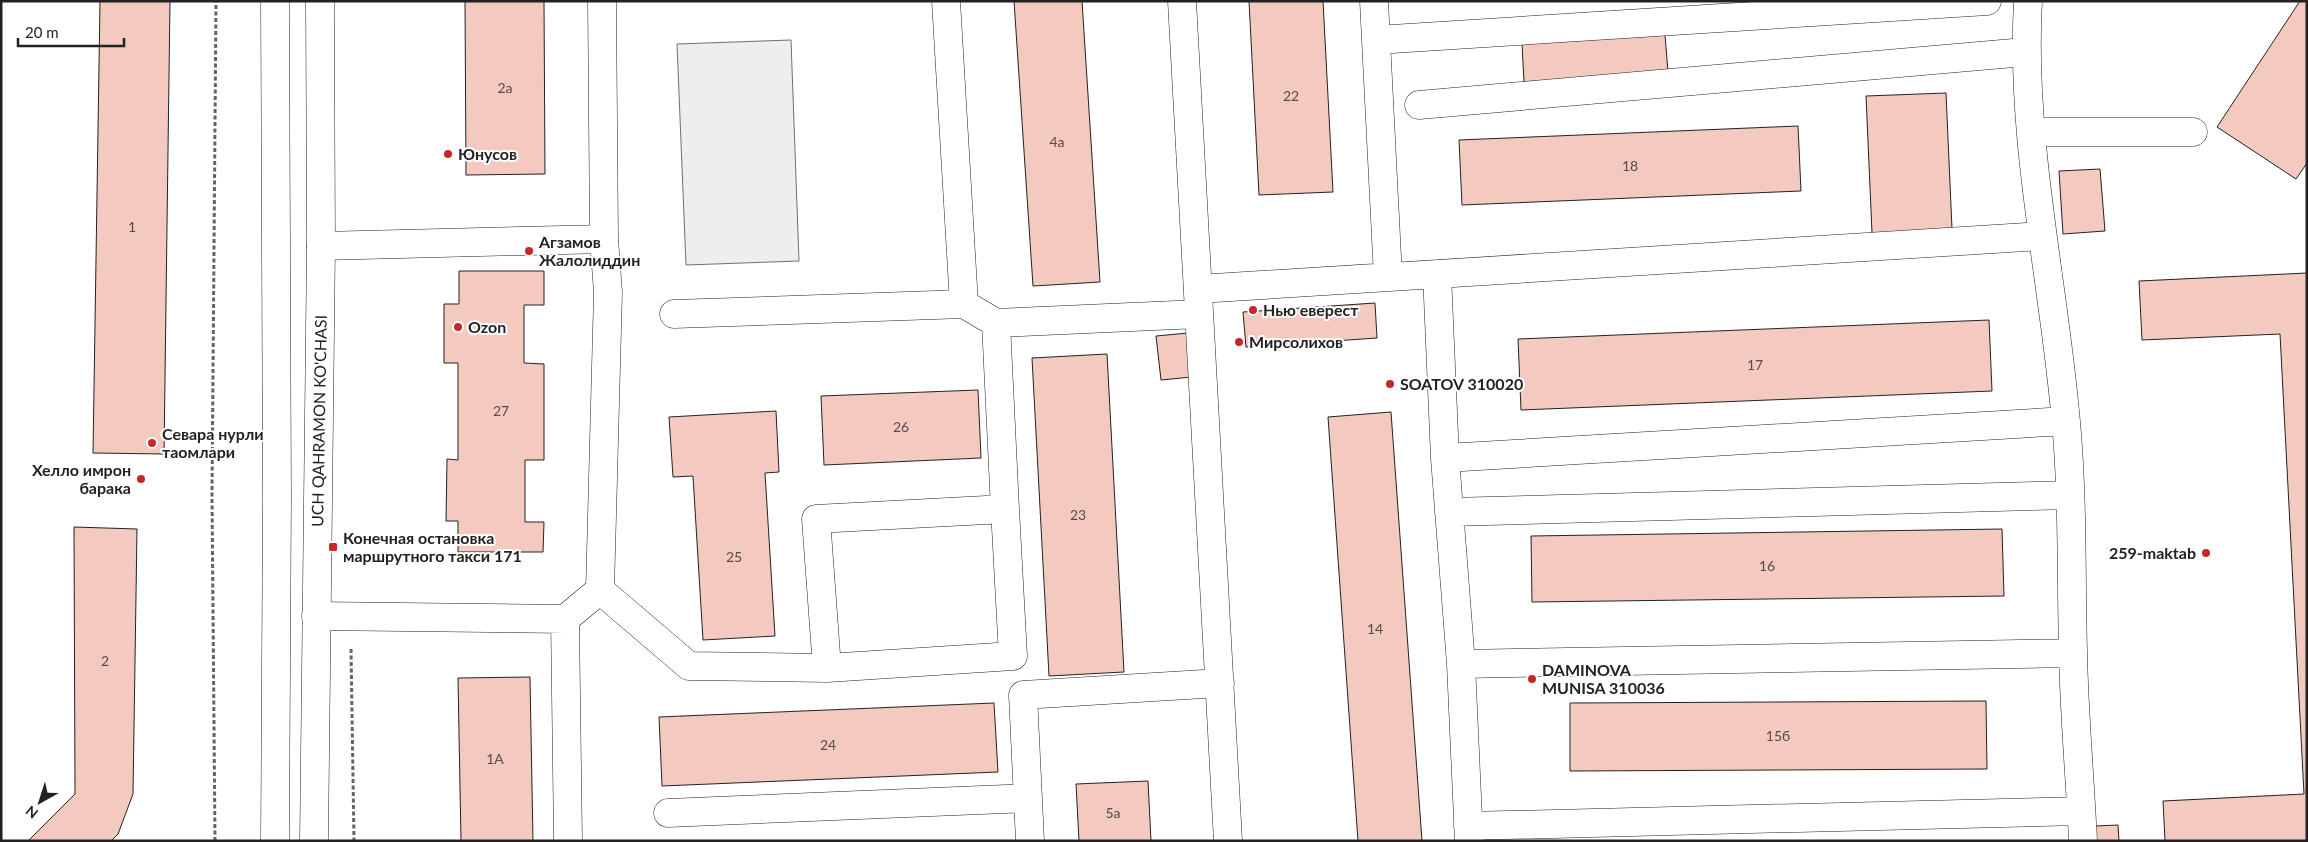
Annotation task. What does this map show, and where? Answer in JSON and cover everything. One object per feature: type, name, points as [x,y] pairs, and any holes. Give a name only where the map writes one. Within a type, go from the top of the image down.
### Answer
[{"type":"street","points":[[275,1],[278,497],[275,841]]},
{"type":"street","name":"UCH QAHRAMON KO'CHASI","points":[[314,841],[320,246],[320,1]]},
{"type":"street","points":[[316,616],[565,619],[600,590],[608,292],[604,239],[602,1]]},
{"type":"street","points":[[946,1],[964,304]]},
{"type":"street","points":[[1182,1],[1228,841]]},
{"type":"street","points":[[1374,1],[1388,277]]},
{"type":"street","points":[[1376,40],[1987,1]]},
{"type":"street","points":[[2028,1],[2025,52],[2042,236],[2066,421],[2070,495],[2073,653],[2082,841]]},
{"type":"street","points":[[1419,105],[2025,52]]},
{"type":"street","points":[[2033,132],[2193,132]]},
{"type":"street","points":[[674,314],[964,304],[996,323],[1198,301],[1388,277],[2042,236]]},
{"type":"street","points":[[320,246],[604,239]]},
{"type":"street","points":[[1437,274],[1445,458],[1461,664],[1468,833],[2082,811]]},
{"type":"street","points":[[600,590],[688,666],[827,668],[1013,656],[996,323]]},
{"type":"street","points":[[1445,458],[2066,421]]},
{"type":"street","points":[[1449,512],[2070,495]]},
{"type":"street","points":[[827,668],[816,519],[1005,509]]},
{"type":"street","points":[[565,619],[568,841]]},
{"type":"street","points":[[1461,664],[2073,653]]},
{"type":"street","points":[[1030,841],[1023,696],[1220,683]]},
{"type":"street","points":[[668,813],[1028,798]]},
{"type":"path","points":[[215,841],[212,496],[216,1]]},
{"type":"shaded area","points":[[791,40],[799,261],[686,265],[677,44]]},
{"type":"building","points":[[100,1],[170,1],[164,454],[93,453]]},
{"type":"building","points":[[465,1],[544,1],[545,174],[466,175]]},
{"type":"building","points":[[1014,1],[1082,1],[1100,282],[1033,286]]},
{"type":"building","points":[[1249,1],[1323,1],[1333,192],[1259,195]]},
{"type":"building","points":[[2300,1],[2307,1],[2307,163],[2296,179],[2217,127]]},
{"type":"building","points":[[1665,35],[1668,72],[1524,82],[1522,44]]},
{"type":"building","points":[[1946,93],[1952,229],[1872,233],[1866,96]]},
{"type":"building","points":[[1798,126],[1801,191],[1462,205],[1459,140]]},
{"type":"building","points":[[2100,169],[2105,231],[2063,234],[2059,171]]},
{"type":"building","points":[[459,271],[544,271],[544,305],[524,305],[524,363],[544,364],[544,460],[525,460],[525,522],[544,522],[543,552],[458,552],[458,521],[446,521],[447,459],[458,460],[458,363],[444,363],[444,304],[459,304]]},
{"type":"building","points":[[2307,273],[2307,841],[2165,841],[2163,801],[2304,794],[2280,334],[2142,340],[2139,281]]},
{"type":"building","points":[[1375,303],[1377,338],[1246,347],[1243,312]]},
{"type":"building","points":[[1989,320],[1992,391],[1521,410],[1518,339]]},
{"type":"building","points":[[1188,333],[1192,377],[1161,380],[1156,336]]},
{"type":"building","points":[[1107,354],[1124,672],[1049,676],[1032,358]]},
{"type":"building","points":[[978,390],[981,458],[824,465],[821,396]]},
{"type":"building","points":[[776,411],[779,472],[765,473],[775,636],[703,640],[693,476],[673,477],[669,417]]},
{"type":"building","points":[[1391,412],[1422,841],[1358,841],[1328,417]]},
{"type":"building","points":[[74,527],[137,529],[133,794],[118,834],[111,841],[28,841],[75,794]]},
{"type":"building","points":[[2002,529],[2004,596],[1532,602],[1531,536]]},
{"type":"building","points":[[530,677],[533,841],[461,841],[458,678]]},
{"type":"building","points":[[1986,701],[1987,769],[1570,771],[1570,703]]},
{"type":"building","points":[[994,703],[998,772],[662,786],[659,717]]},
{"type":"building","points":[[1148,781],[1151,841],[1079,841],[1076,784]]},
{"type":"building","points":[[2118,825],[2119,841],[2096,841],[2095,826]]},
{"type":"place","name":"Юнусов","points":[[448,154]]},
{"type":"place","name":"Агзамов Жалолиддин","points":[[529,251]]},
{"type":"place","name":"Нью еверест","points":[[1253,310]]},
{"type":"place","name":"Ozon","points":[[458,327]]},
{"type":"place","name":"Мирсолихов","points":[[1239,342]]},
{"type":"place","name":"SOATOV 310020","points":[[1390,384]]},
{"type":"place","name":"Севара нурли таомлари","points":[[152,443]]},
{"type":"place","name":"Хелло имрон барака","points":[[141,479]]},
{"type":"place","name":"Конечная остановка маршрутного такси 171","points":[[333,547]]},
{"type":"place","name":"259-maktab","points":[[2206,553]]},
{"type":"place","name":"DAMINOVA MUNISA 310036","points":[[1532,679]]}]
